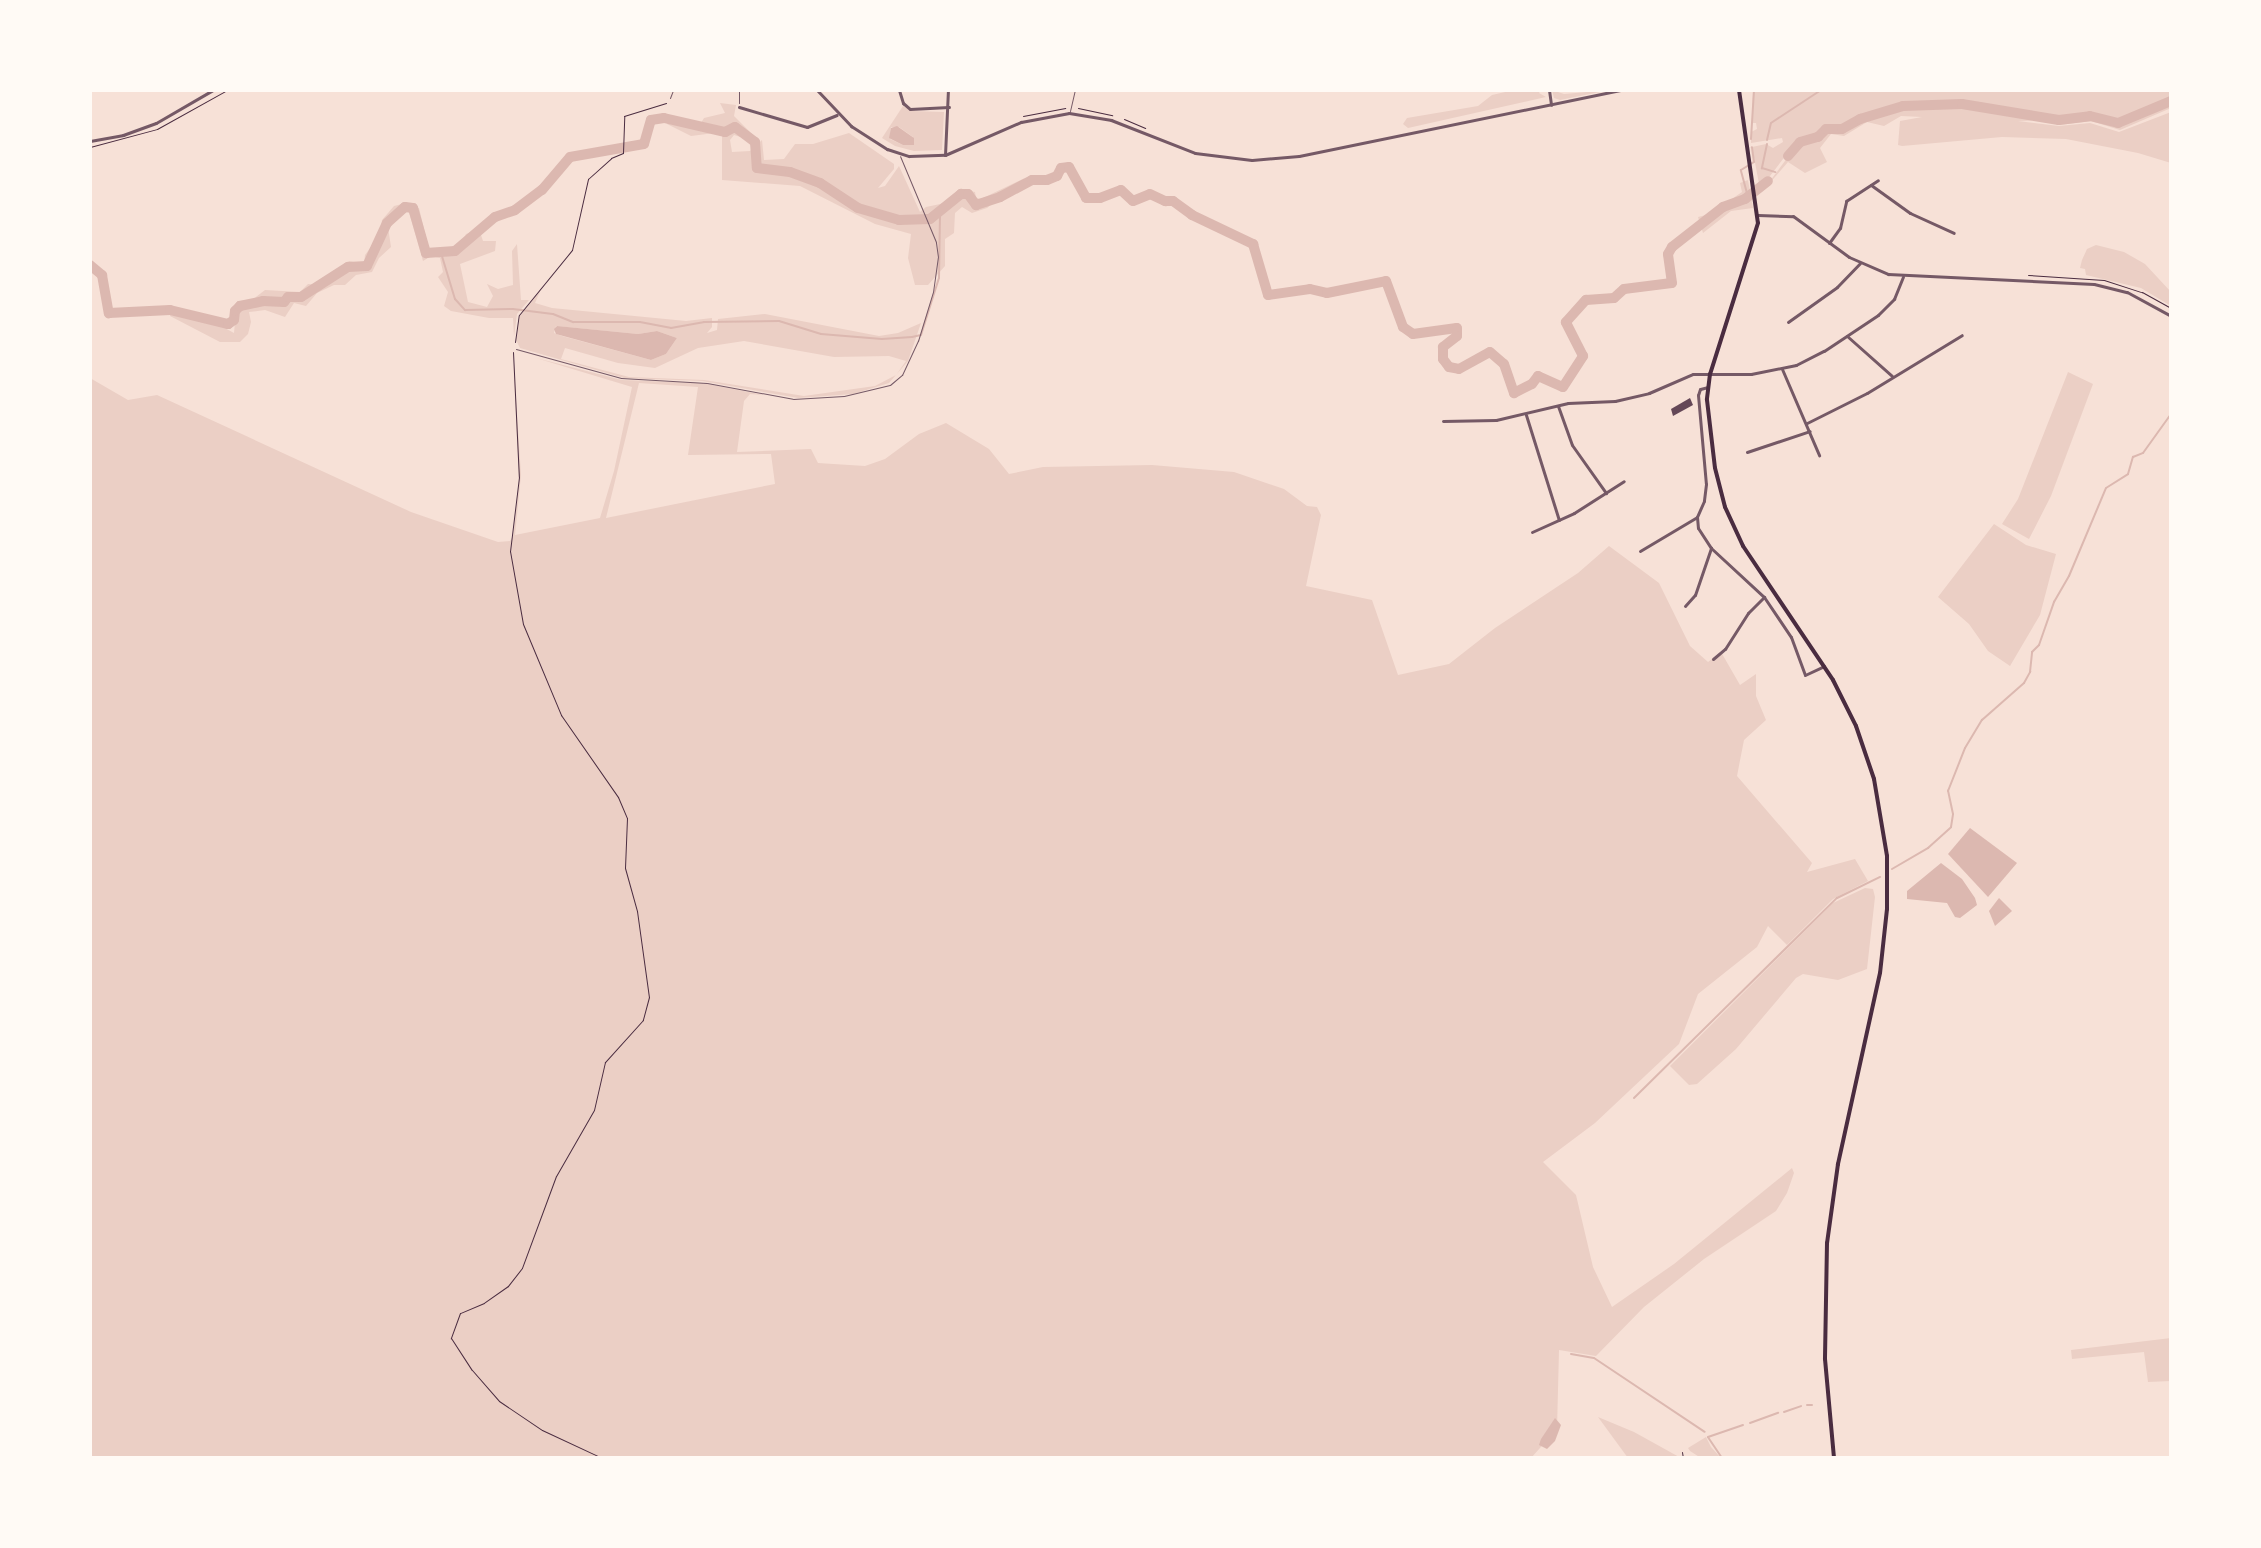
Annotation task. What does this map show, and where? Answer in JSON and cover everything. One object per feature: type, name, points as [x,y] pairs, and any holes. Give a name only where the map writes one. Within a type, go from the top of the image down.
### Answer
[{"type":"main road","points":[[1739,90],[1746,154],[1758,215],[1756,236],[1710,374],[1712,453],[1731,521],[1750,559],[1824,666],[1866,750],[1883,829],[1888,893],[1880,973],[1838,1164],[1827,1243],[1825,1359],[1834,1458]]},
{"type":"street","points":[[90,141],[123,135],[156,123],[213,90]]},
{"type":"street","points":[[817,90],[837,115],[864,136],[900,154],[945,155],[1021,122],[1069,113],[1111,120],[1195,153],[1252,160],[1299,156],[1620,90]]},
{"type":"street","points":[[899,90],[903,103],[910,109],[949,107]]},
{"type":"street","points":[[945,155],[948,90]]},
{"type":"street","points":[[1549,90],[1551,105]]},
{"type":"street","points":[[739,107],[807,127],[837,115]]},
{"type":"street","points":[[1829,243],[1840,228],[1846,201],[1878,180]]},
{"type":"street","points":[[1871,185],[1910,213],[1954,233]]},
{"type":"street","points":[[1758,215],[1793,216],[1860,263],[1903,277],[2109,287],[2127,292],[2171,316]]},
{"type":"street","points":[[1788,322],[1837,287],[1860,263]]},
{"type":"street","points":[[1443,421],[1496,420],[1558,405],[1628,399],[1687,375],[1738,376],[1782,369],[1824,351],[1847,336],[1894,299],[1903,277]]},
{"type":"street","points":[[1807,423],[1962,335]]},
{"type":"street","points":[[1847,336],[1892,377]]},
{"type":"street","points":[[1782,369],[1819,455]]},
{"type":"street","points":[[1708,387],[1700,389],[1698,395],[1706,484],[1697,517],[1701,535],[1764,597],[1791,637],[1805,675],[1824,666]]},
{"type":"street","points":[[1558,405],[1572,445],[1606,493]]},
{"type":"street","points":[[1526,415],[1559,520]]},
{"type":"street","points":[[1747,452],[1810,431]]},
{"type":"street","points":[[1532,532],[1559,520],[1624,481]]},
{"type":"street","points":[[1640,551],[1697,517]]},
{"type":"street","points":[[1685,606],[1695,595],[1711,548]]},
{"type":"street","points":[[1713,659],[1725,649],[1754,605],[1764,597]]},
{"type":"lane","points":[[670,98],[673,90]]},
{"type":"lane","points":[[739,90],[739,107]]},
{"type":"lane","points":[[1069,113],[1075,90]]},
{"type":"lane","points":[[515,349],[634,380],[707,383],[809,400],[859,394],[894,383],[902,375],[918,341],[938,265],[938,248],[900,164],[900,154]]},
{"type":"path","points":[[602,1458],[542,1430],[499,1401],[465,1362],[451,1338],[460,1313],[484,1303],[517,1276],[556,1176],[594,1110],[605,1062],[648,1011],[642,938],[625,868],[627,818],[618,797],[561,715],[530,644],[515,586],[511,541],[519,467],[515,335],[521,312],[572,250],[588,179],[611,158],[623,153],[627,113],[653,108],[670,98]]},
{"type":"path","points":[[1017,119],[1052,108],[1070,108],[1106,113],[1153,131]]},
{"type":"path","points":[[1682,1452],[1683,1458]]},
{"type":"shaded area","points":[[1514,90],[1541,90],[1539,93],[1546,97],[1408,128],[1403,124],[1407,118],[1478,106],[1492,95]]},
{"type":"shaded area","points":[[1552,90],[1564,94],[1610,90],[1560,100],[1554,98]]},
{"type":"shaded area","points":[[1753,90],[2171,90],[2171,108],[2120,130],[2091,121],[2059,125],[2044,120],[2018,121],[2059,126],[2090,123],[2119,132],[2171,112],[2171,163],[2066,139],[2002,137],[1902,146],[1898,145],[1900,121],[1922,117],[1901,116],[1884,126],[1867,122],[1844,136],[1831,134],[1820,148],[1827,162],[1805,173],[1788,162],[1761,193],[1794,149],[1793,146],[1760,189],[1752,147],[1766,144],[1773,148],[1783,142],[1782,138],[1751,143],[1751,132],[1757,129],[1756,123],[1752,123]]},
{"type":"shaded area","points":[[720,103],[736,105],[734,116],[754,136],[747,139],[734,135],[730,140],[732,152],[750,151],[762,140],[764,160],[784,159],[795,144],[813,144],[849,133],[894,164],[894,169],[878,188],[885,186],[899,166],[920,212],[926,207],[945,203],[959,189],[975,192],[976,198],[981,199],[1025,178],[987,208],[972,213],[962,207],[955,213],[954,233],[945,239],[945,266],[928,285],[915,285],[908,258],[911,234],[875,224],[800,186],[722,180],[722,132],[691,136],[667,124],[669,116],[701,123],[704,118],[725,113]]},
{"type":"shaded area","points":[[903,106],[913,111],[944,112],[942,150],[914,151],[895,146],[882,138]],"holes":[[[891,127],[899,127],[913,137],[914,144],[903,145],[890,139]]]},
{"type":"shaded area","points":[[897,126],[914,138],[914,145],[903,145],[889,138],[891,128]]},
{"type":"shaded area","points":[[1748,180],[1753,208],[1731,211],[1703,233],[1698,217],[1710,214],[1742,192],[1740,183]]},
{"type":"shaded area","points":[[406,203],[419,208],[429,250],[459,248],[466,234],[475,231],[480,232],[483,241],[496,241],[495,251],[460,264],[468,302],[487,307],[493,296],[487,284],[498,289],[513,285],[512,251],[517,244],[521,300],[529,300],[517,314],[514,337],[513,318],[489,318],[451,311],[444,306],[448,292],[438,277],[443,272],[440,258],[431,256],[423,261],[408,209],[399,213],[388,227],[391,247],[379,258],[372,272],[356,275],[345,285],[334,285],[317,293],[306,306],[294,303],[285,317],[265,310],[249,312],[251,322],[248,334],[240,342],[220,342],[170,316],[171,307],[197,313],[234,333],[237,301],[252,300],[265,290],[300,292],[308,284],[319,285],[343,273],[349,261],[364,264],[365,255],[379,236],[382,220],[394,206]]},
{"type":"shaded area","points":[[2096,245],[2124,252],[2145,264],[2171,292],[2171,306],[2141,288],[2086,275],[2085,269],[2080,268],[2082,260],[2087,249]]},
{"type":"shaded area","points":[[542,287],[535,303],[552,308],[686,321],[712,318],[712,327],[707,333],[717,330],[718,319],[765,314],[879,336],[898,333],[921,323],[908,361],[896,374],[906,361],[889,356],[834,357],[744,341],[698,348],[655,368],[618,363],[565,348],[561,359],[629,377],[704,380],[804,396],[875,386],[896,375],[889,383],[853,394],[798,398],[702,381],[624,378],[520,348],[516,340],[520,316]],"holes":[[[556,326],[638,334],[657,331],[677,338],[666,354],[651,360],[562,336],[554,333]]]},
{"type":"shaded area","points":[[557,326],[638,334],[657,331],[677,338],[666,354],[651,360],[556,334],[554,329]]},
{"type":"shaded area","points":[[513,353],[521,475],[515,535],[600,518],[614,471],[632,387],[536,358],[622,380],[702,383],[764,395],[750,394],[744,401],[737,452],[811,449],[818,463],[865,466],[885,459],[919,434],[946,423],[989,449],[1009,474],[1043,467],[1152,465],[1234,472],[1284,489],[1307,506],[1317,507],[1321,515],[1306,586],[1372,600],[1398,675],[1449,664],[1495,628],[1578,573],[1609,546],[1659,583],[1690,646],[1708,662],[1721,652],[1740,685],[1756,674],[1756,696],[1766,720],[1744,740],[1737,776],[1812,863],[1807,872],[1855,859],[1868,881],[1833,899],[1787,945],[1768,926],[1757,947],[1698,994],[1679,1044],[1595,1123],[1543,1162],[1576,1195],[1593,1267],[1612,1307],[1674,1264],[1792,1168],[1794,1173],[1787,1193],[1776,1211],[1704,1259],[1644,1307],[1596,1356],[1559,1350],[1557,1429],[1531,1458],[90,1458],[90,378],[128,400],[157,395],[411,512],[498,542],[510,541],[513,536],[519,483]],"holes":[[[639,383],[698,387],[688,455],[771,454],[775,484],[606,518]]]},
{"type":"shaded area","points":[[2068,372],[2093,384],[2051,496],[2029,539],[2002,524],[2018,499]]},
{"type":"shaded area","points":[[1994,524],[2026,545],[2056,554],[2040,615],[2010,666],[1988,651],[1969,624],[1938,597]]},
{"type":"shaded area","points":[[1970,828],[2017,863],[1988,897],[1948,854]]},
{"type":"shaded area","points":[[1941,863],[1962,879],[1975,898],[1977,905],[1960,918],[1955,917],[1947,903],[1907,899],[1907,891]]},
{"type":"shaded area","points":[[1865,888],[1873,889],[1875,897],[1867,969],[1838,980],[1803,974],[1796,978],[1736,1049],[1697,1084],[1689,1085],[1670,1066],[1833,903]]},
{"type":"shaded area","points":[[1999,898],[2012,911],[1995,926],[1989,911]]},
{"type":"shaded area","points":[[2171,1338],[2171,1381],[2148,1382],[2144,1352],[2072,1359],[2071,1350]]},
{"type":"shaded area","points":[[1598,1417],[1634,1432],[1681,1458],[1628,1458]]},
{"type":"shaded area","points":[[1555,1418],[1561,1425],[1555,1441],[1547,1449],[1539,1445]]},
{"type":"shaded area","points":[[1706,1437],[1721,1458],[1701,1458],[1690,1451],[1688,1448]]},
{"type":"building","points":[[1690,398],[1693,405],[1673,416],[1671,409]]},
{"type":"waterway","points":[[1751,139],[1754,90]]},
{"type":"waterway","points":[[1767,140],[1771,123],[1821,90]]},
{"type":"waterway","points":[[1788,156],[1800,142],[1818,137],[1826,129],[1842,129],[1860,119],[1903,106],[1962,104],[2059,120],[2090,116],[2118,123],[2171,101]]},
{"type":"waterway","points":[[90,265],[102,275],[109,313],[170,310],[228,324],[234,320],[235,311],[240,306],[263,301],[284,302],[288,297],[301,297],[348,267],[367,266],[387,223],[405,207],[413,208],[426,253],[455,251],[495,217],[515,210],[542,190],[570,157],[644,144],[651,120],[664,118],[725,132],[735,127],[755,142],[757,168],[790,172],[820,183],[858,208],[899,220],[930,219],[961,194],[968,194],[976,205],[1000,197],[1032,180],[1057,176],[1061,168],[1069,167],[1086,198],[1100,198],[1121,190],[1133,201],[1150,194],[1173,201],[1192,215],[1253,244],[1268,295],[1310,289],[1327,293],[1386,281],[1403,327],[1413,334],[1457,328],[1457,336],[1443,347],[1443,359],[1449,367],[1459,369],[1490,352],[1504,364],[1514,393],[1532,384],[1538,376],[1563,387],[1583,356],[1566,322],[1586,300],[1614,298],[1624,289],[1672,283],[1668,254],[1672,247],[1723,207],[1745,199],[1768,181]]},
{"type":"waterway","points":[[1767,144],[1762,168],[1775,172]]},
{"type":"waterway","points":[[1748,197],[1741,170],[1754,162],[1752,147]]},
{"type":"waterway","points":[[441,253],[455,299],[465,310],[513,309],[553,314],[573,322],[640,322],[671,328],[704,322],[779,321],[821,334],[882,339],[912,337],[921,335],[939,278],[940,214]]},
{"type":"waterway","points":[[1892,869],[1928,848],[1951,827],[1953,814],[1948,791],[1965,748],[1982,720],[2024,683],[2030,672],[2032,652],[2039,645],[2054,602],[2069,576],[2106,488],[2128,474],[2133,457],[2143,453],[2171,414]]},
{"type":"waterway","points":[[1634,1098],[1837,898],[1880,877]]},
{"type":"waterway","points":[[1571,1354],[1594,1358],[1705,1432]]},
{"type":"waterway","points":[[1807,1405],[1812,1405]]},
{"type":"waterway","points":[[1784,1412],[1801,1406]]},
{"type":"waterway","points":[[1750,1423],[1778,1413]]},
{"type":"waterway","points":[[1722,1458],[1708,1437],[1743,1425]]}]
